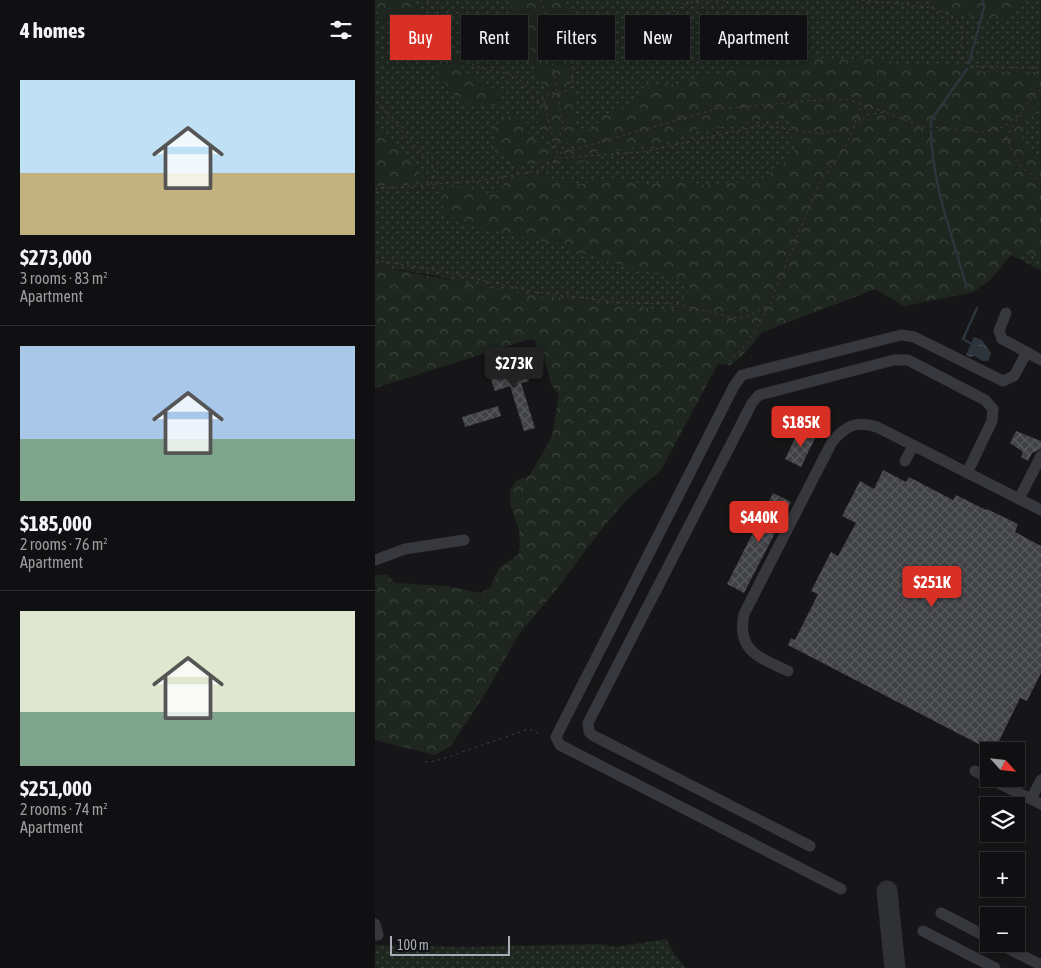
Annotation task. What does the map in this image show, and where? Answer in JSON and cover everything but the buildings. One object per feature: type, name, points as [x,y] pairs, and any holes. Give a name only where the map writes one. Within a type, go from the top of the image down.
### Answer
[{"type":"street","points":[[1006,313],[1000,326],[999,335],[1006,341],[1041,360]]},
{"type":"street","points":[[841,888],[567,749],[558,742],[556,737],[734,386],[742,375],[901,335],[914,337],[1003,381],[1014,376],[1027,352]]},
{"type":"street","points":[[809,846],[594,736],[589,732],[588,724],[752,403],[759,394],[894,360],[908,360],[985,400],[993,410],[992,422],[967,473]]},
{"type":"street","points":[[788,671],[751,651],[746,644],[741,627],[744,614],[832,442],[848,426],[858,423],[877,427],[1041,510]]},
{"type":"street","points":[[905,461],[913,446]]},
{"type":"street","points":[[1019,499],[1041,456]]},
{"type":"street","points":[[375,560],[405,549],[464,540]]},
{"type":"street","points":[[975,771],[980,774]]},
{"type":"street","points":[[1009,788],[1036,802],[1041,780]]},
{"type":"street","points":[[941,913],[980,933]]},
{"type":"street","points":[[923,931],[995,968]]},
{"type":"street","points":[[1015,952],[1041,965]]},
{"type":"path","points":[[427,0],[456,48],[467,61],[520,79],[528,86],[534,99],[538,101],[544,100],[550,93],[556,91],[563,92],[573,86],[572,73],[581,61],[628,35],[649,20],[675,12],[686,4],[698,0],[727,0]]},
{"type":"path","points":[[541,0],[548,19],[547,31],[563,127],[555,148]]},
{"type":"path","points":[[863,0],[913,5],[950,16],[959,24],[961,30],[959,55],[962,62],[969,66],[1041,68]]},
{"type":"path","points":[[1041,90],[1035,92],[1006,137],[1020,166],[1041,182]]},
{"type":"path","points":[[558,154],[716,109],[832,99],[849,100],[920,126],[982,132],[1004,127],[1022,112]]},
{"type":"path","points":[[544,100],[558,154],[556,159]]},
{"type":"path","points":[[375,101],[433,166],[435,174],[431,184]]},
{"type":"path","points":[[729,362],[749,341],[769,305],[820,182],[846,146],[863,104]]},
{"type":"path","points":[[375,190],[485,180],[537,171],[556,159],[643,152],[762,124],[819,134],[854,128],[867,115],[885,112]]},
{"type":"path","points":[[375,260],[441,271],[536,292],[623,303],[678,304],[731,317],[745,318],[769,305]]},
{"type":"path","points":[[425,762],[436,761],[529,729],[542,735]]},
{"type":"green space","points":[[375,0],[1041,0],[1041,270],[1011,255],[990,280],[973,292],[904,306],[875,289],[762,332],[740,358],[730,365],[438,276],[375,266]]},
{"type":"green space","points":[[375,0],[411,0],[422,15],[390,15],[390,24],[379,15]]},
{"type":"green space","points":[[509,0],[564,0],[570,15],[538,15],[538,60],[576,60],[572,65],[569,75],[569,81],[578,99],[573,117],[577,127],[585,130],[593,129],[603,115],[630,105],[642,89],[656,84],[679,84],[742,64],[788,64],[796,60],[807,60],[807,56],[845,60],[867,57],[913,65],[957,64],[972,70],[987,72],[1034,72],[1041,75],[1041,101],[1028,113],[1022,141],[1029,152],[1041,160],[1041,258],[1032,254],[1011,255],[990,280],[973,292],[904,306],[875,289],[762,332],[740,358],[730,365],[718,364],[661,470],[626,500],[601,530],[556,590],[519,634],[485,694],[451,746],[435,755],[375,740],[375,575],[387,575],[395,583],[447,586],[480,593],[490,588],[499,568],[518,555],[520,545],[519,530],[511,507],[510,491],[516,481],[529,476],[552,436],[559,394],[552,386],[535,340],[530,339],[375,388],[375,266],[547,298],[566,298],[622,307],[671,310],[685,301],[688,290],[679,280],[611,262],[572,250],[558,243],[529,239],[458,222],[443,210],[443,185],[493,193],[501,191],[504,184],[502,179],[539,176],[580,184],[613,178],[645,184],[655,184],[669,178],[703,185],[759,181],[791,157],[795,148],[791,132],[795,125],[794,120],[789,116],[699,129],[670,141],[620,150],[573,164],[542,160],[535,164],[510,165],[503,156],[495,152],[494,128],[502,118],[517,115],[528,123],[528,136],[550,148],[568,150],[574,148],[575,143],[567,143],[561,146],[544,134],[538,126],[537,114],[546,92],[546,87],[538,77],[534,67],[528,41],[528,15],[516,15]]},
{"type":"green space","points":[[930,0],[1022,0],[1021,6],[1000,20],[946,11]]},
{"type":"green space","points":[[451,52],[466,72],[501,93],[498,105],[482,106],[466,103],[457,97],[430,60],[451,60]]},
{"type":"green space","points":[[375,125],[397,146],[424,178],[407,185],[375,186]]},
{"type":"green space","points":[[666,939],[675,955],[686,968],[375,968],[375,945],[469,947],[602,944],[616,947]]},
{"type":"water","points":[[974,337],[982,340],[991,353],[988,361],[982,361],[975,356],[966,355]]},
{"type":"waterway","points":[[969,63],[984,8],[983,0]]},
{"type":"waterway","points":[[931,125],[931,120],[967,69]]},
{"type":"waterway","points":[[931,131],[932,151],[939,190],[966,285]]},
{"type":"waterway","points":[[970,343],[963,339],[977,308]]},
{"type":"taxiway","points":[[887,891],[895,968]]}]
